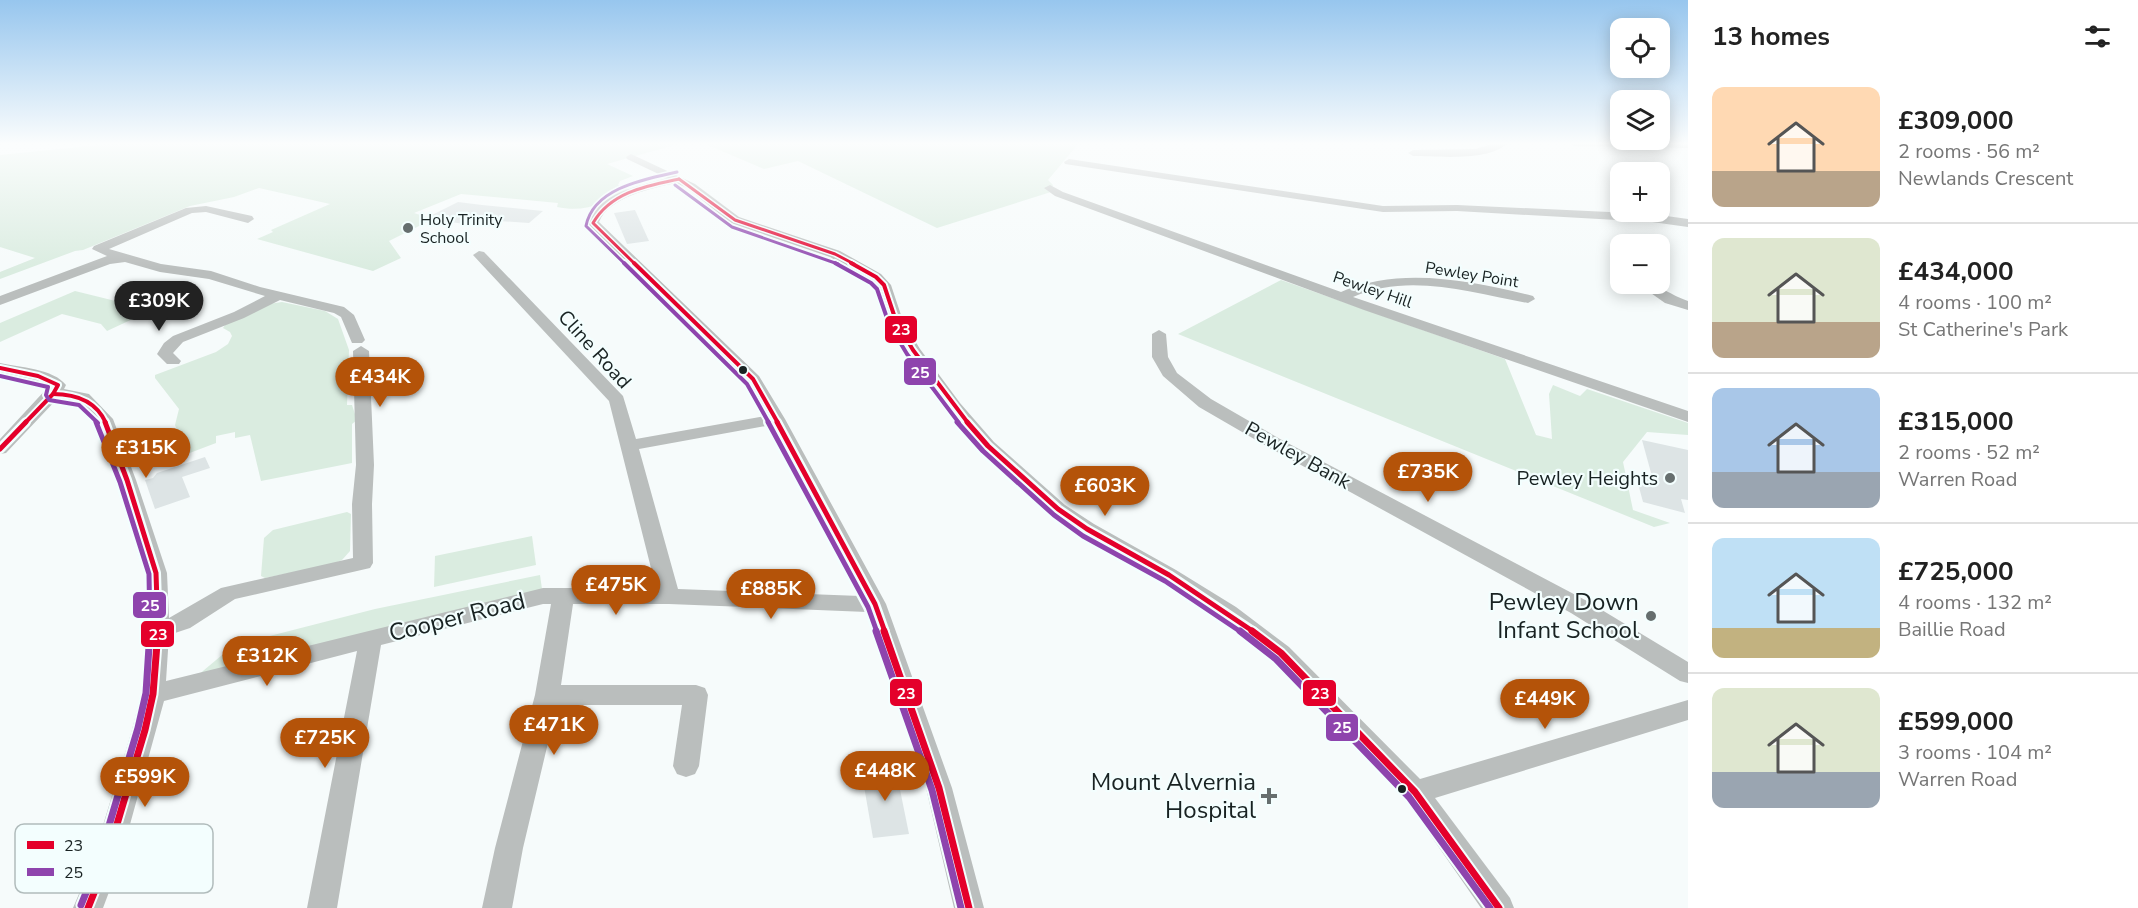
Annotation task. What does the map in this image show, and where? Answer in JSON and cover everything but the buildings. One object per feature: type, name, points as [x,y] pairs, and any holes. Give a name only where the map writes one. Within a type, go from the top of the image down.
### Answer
[{"type":"street","points":[[651,185],[598,211],[593,223],[753,379],[776,419],[875,603],[939,788],[969,908]]},
{"type":"street","points":[[688,185],[735,220],[835,254],[876,277],[888,293],[896,321],[931,377],[988,446],[1027,483],[1087,529],[1169,575],[1228,613],[1281,653],[1415,792],[1499,908]]},
{"type":"street","points":[[1225,185],[1383,209],[1457,208],[1652,218],[1688,223]]},
{"type":"street","name":"Pewley Hill","points":[[1050,188],[1059,194],[1341,297],[1688,417]]},
{"type":"street","points":[[158,630],[182,622],[229,593],[363,562],[362,504],[365,465],[359,346],[347,315],[339,310],[277,296],[219,278],[160,268],[98,249],[190,210],[206,209],[243,217],[259,208]]},
{"type":"street","name":"Cline Road","points":[[479,255],[617,400],[669,596]]},
{"type":"street","points":[[0,301],[120,257]]},
{"type":"street","name":"Pewley Point","points":[[1341,297],[1357,289],[1383,282],[1431,282],[1528,299]]},
{"type":"street","points":[[1661,294],[1688,306]]},
{"type":"street","points":[[173,361],[165,354],[169,346],[178,339],[239,315],[277,296]]},
{"type":"street","name":"Pewley Bank","points":[[1159,334],[1160,357],[1165,367],[1172,376],[1205,403],[1274,443],[1579,607],[1688,674]]},
{"type":"street","points":[[0,368],[51,380],[58,385],[53,394],[0,449]]},
{"type":"street","points":[[53,394],[71,394],[83,398],[104,419],[127,480],[156,573],[158,630],[153,694],[145,730],[117,824]]},
{"type":"street","points":[[629,446],[776,419]]},
{"type":"street","name":"Cooper Road","points":[[153,694],[543,596],[669,596],[875,603]]},
{"type":"street","points":[[497,908],[509,848],[547,695],[563,596]]},
{"type":"street","points":[[322,908],[371,638]]},
{"type":"street","points":[[547,695],[696,695],[686,766]]},
{"type":"street","points":[[1415,792],[1688,710]]},
{"type":"street","points":[[88,908],[93,893]]},
{"type":"green space","points":[[0,185],[619,185],[629,190],[595,206],[577,209],[557,207],[558,203],[461,194],[414,213],[433,219],[389,241],[401,258],[373,271],[257,239],[273,232],[271,230],[330,204],[259,188],[234,197],[190,206],[83,250],[0,279],[0,272],[35,258],[0,247]]},
{"type":"green space","points":[[849,185],[1053,185],[1051,192],[937,228]]},
{"type":"green space","points":[[1281,280],[1505,359],[1536,435],[1552,439],[1549,394],[1553,385],[1580,396],[1587,389],[1688,423],[1688,435],[1647,432],[1623,462],[1633,510],[1670,523],[1654,527],[1178,334]]},
{"type":"green space","points":[[75,291],[152,310],[107,331],[101,324],[62,314],[0,342],[0,323]]},
{"type":"green space","points":[[282,302],[325,311],[338,319],[349,350],[347,405],[352,405],[357,420],[352,424],[352,463],[261,481],[250,435],[235,438],[235,432],[216,436],[216,443],[187,454],[175,425],[179,409],[155,375],[216,352],[228,344],[232,336],[223,328],[225,325],[269,304]]},
{"type":"green space","points":[[347,512],[351,514],[350,551],[342,560],[333,564],[265,578],[261,576],[264,538],[273,530]]},
{"type":"green space","points":[[532,536],[536,565],[434,587],[435,556]]},
{"type":"green space","points":[[540,575],[543,596],[185,686],[234,645],[375,609]]},
{"type":"transit line","name":"25","points":[[629,185],[596,204],[588,214],[586,226],[747,384],[769,423],[868,607],[932,790],[961,908]]},
{"type":"transit line","name":"23","points":[[654,185],[618,197],[599,213],[593,223],[753,379],[776,419],[875,604],[939,788],[969,908]]},
{"type":"transit line","name":"25","points":[[676,185],[732,227],[832,261],[871,283],[877,289],[889,324],[907,354],[948,411],[983,451],[1054,515],[1083,536],[1165,581],[1224,619],[1276,659],[1409,797],[1490,908]]},
{"type":"transit line","name":"23","points":[[688,185],[735,220],[835,254],[876,277],[884,285],[896,321],[913,350],[954,407],[988,446],[1058,509],[1087,529],[1169,575],[1228,613],[1281,653],[1415,792],[1499,908]]},
{"type":"transit line","name":"23","points":[[0,368],[38,376],[58,385],[53,394],[0,449]]},
{"type":"transit line","name":"25","points":[[0,376],[48,387],[46,395],[49,400],[79,405],[98,423],[120,482],[149,574],[150,630],[146,693],[109,824]]},
{"type":"transit line","name":"23","points":[[53,394],[71,394],[83,398],[104,419],[127,480],[156,573],[158,630],[153,694],[145,730],[117,824]]},
{"type":"transit line","name":"25","points":[[81,905],[86,893]]},
{"type":"transit line","name":"23","points":[[88,908],[94,893]]},
{"type":"place","name":"Holy Trinity School","points":[[408,228]]},
{"type":"place","name":"Pewley Heights","points":[[1670,478]]},
{"type":"place","name":"Pewley Down Infant School","points":[[1651,616]]},
{"type":"place","name":"Mount Alvernia Hospital","points":[[1269,796]]}]
